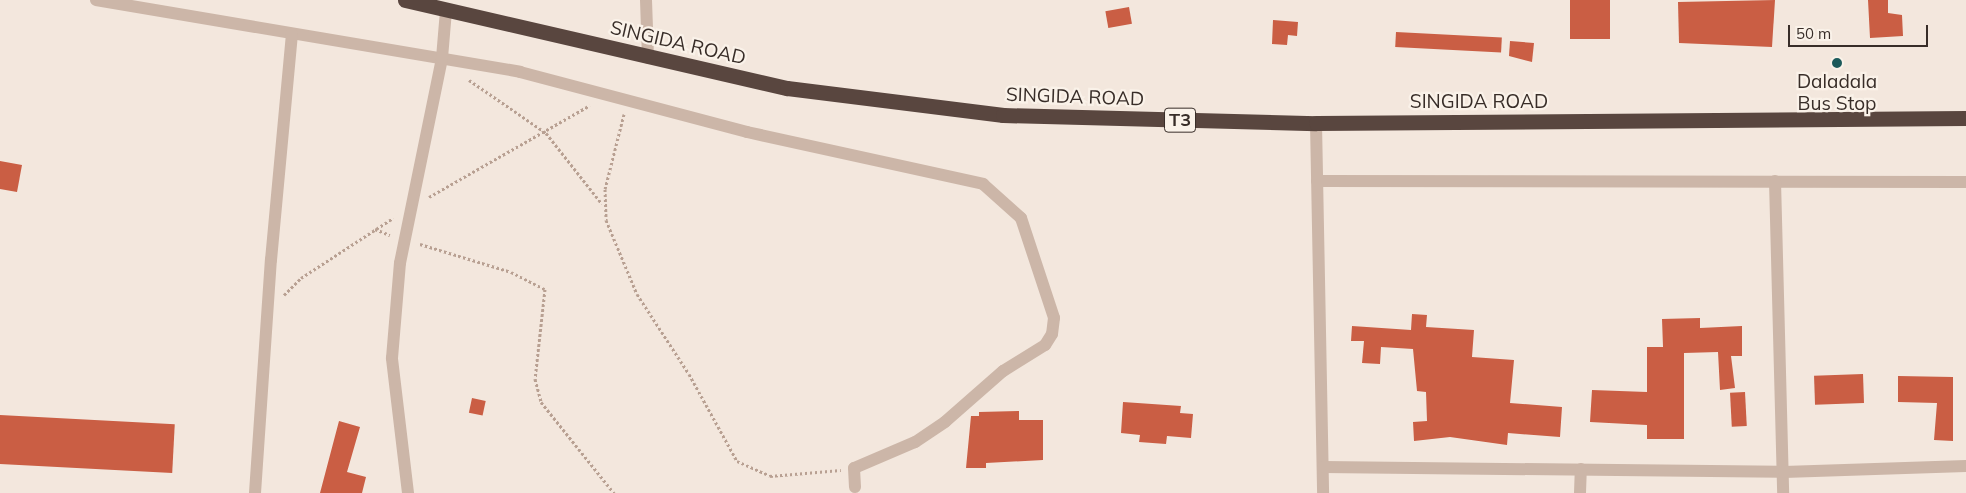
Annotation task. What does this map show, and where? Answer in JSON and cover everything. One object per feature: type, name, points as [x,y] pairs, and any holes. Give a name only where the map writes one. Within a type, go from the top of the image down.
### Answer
[{"type":"highway","name":"SINGIDA ROAD","points":[[414,1],[648,58],[787,88],[1002,115],[1316,124],[1966,118]]},
{"type":"street","points":[[96,0],[442,58],[608,94],[983,184],[1021,218],[1054,318],[1045,345],[1002,371],[916,442],[854,468],[855,487]]},
{"type":"street","points":[[646,0],[648,58]]},
{"type":"street","points":[[408,493],[392,358],[404,240],[442,58],[446,10]]},
{"type":"street","points":[[256,493],[271,260],[292,34]]},
{"type":"street","points":[[1316,124],[1323,493]]},
{"type":"street","points":[[1317,181],[1966,182]]},
{"type":"street","points":[[1775,181],[1784,472],[1783,493]]},
{"type":"street","points":[[1322,467],[1784,472],[1966,466]]},
{"type":"street","points":[[1580,493],[1581,469]]},
{"type":"path","points":[[442,58],[546,133],[603,204],[637,294],[689,374],[737,461],[770,476],[854,468]]},
{"type":"path","points":[[546,133],[608,94]]},
{"type":"path","points":[[603,204],[627,100]]},
{"type":"path","points":[[375,229],[404,240],[493,266],[545,289],[535,379],[541,402],[614,493]]},
{"type":"building","points":[[1570,0],[1610,0],[1610,39],[1570,39]]},
{"type":"building","points":[[1775,0],[1772,47],[1679,43],[1678,2]]},
{"type":"building","points":[[1868,0],[1888,0],[1888,13],[1902,15],[1903,36],[1870,38]]},
{"type":"building","points":[[1129,7],[1132,24],[1108,28],[1105,11]]},
{"type":"building","points":[[1273,20],[1298,22],[1297,36],[1288,35],[1287,45],[1272,44]]},
{"type":"building","points":[[1396,32],[1502,38],[1501,53],[1395,47]]},
{"type":"building","points":[[1510,41],[1534,43],[1532,62],[1509,56]]},
{"type":"building","points":[[0,161],[22,165],[17,192],[0,189]]},
{"type":"building","points":[[1412,314],[1427,315],[1426,327],[1474,330],[1472,357],[1514,360],[1510,403],[1562,407],[1560,437],[1508,433],[1507,445],[1450,437],[1414,441],[1413,422],[1427,421],[1426,392],[1417,391],[1413,349],[1381,347],[1380,364],[1362,363],[1364,341],[1351,341],[1352,326],[1411,330]]},
{"type":"building","points":[[1700,318],[1700,328],[1742,326],[1742,356],[1731,356],[1735,388],[1720,390],[1718,352],[1684,353],[1684,439],[1647,439],[1647,425],[1590,422],[1592,390],[1647,392],[1647,347],[1663,347],[1662,319]]},
{"type":"building","points":[[1863,374],[1864,403],[1815,405],[1814,376]]},
{"type":"building","points":[[1898,376],[1953,377],[1953,441],[1934,440],[1937,403],[1898,402]]},
{"type":"building","points":[[1745,392],[1747,426],[1732,427],[1730,393]]},
{"type":"building","points":[[472,398],[486,401],[483,416],[469,413]]},
{"type":"building","points":[[1123,402],[1181,406],[1180,413],[1193,414],[1191,438],[1167,436],[1166,444],[1139,442],[1140,435],[1121,433]]},
{"type":"building","points":[[1019,411],[1019,420],[1043,420],[1043,460],[986,463],[986,468],[966,468],[971,416],[979,416],[979,412]]},
{"type":"building","points":[[0,415],[175,424],[172,473],[0,464]]},
{"type":"building","points":[[339,421],[360,427],[347,472],[366,477],[362,493],[320,493]]},
{"type":"place","name":"Daladala Bus Stop","points":[[1837,63]]}]
